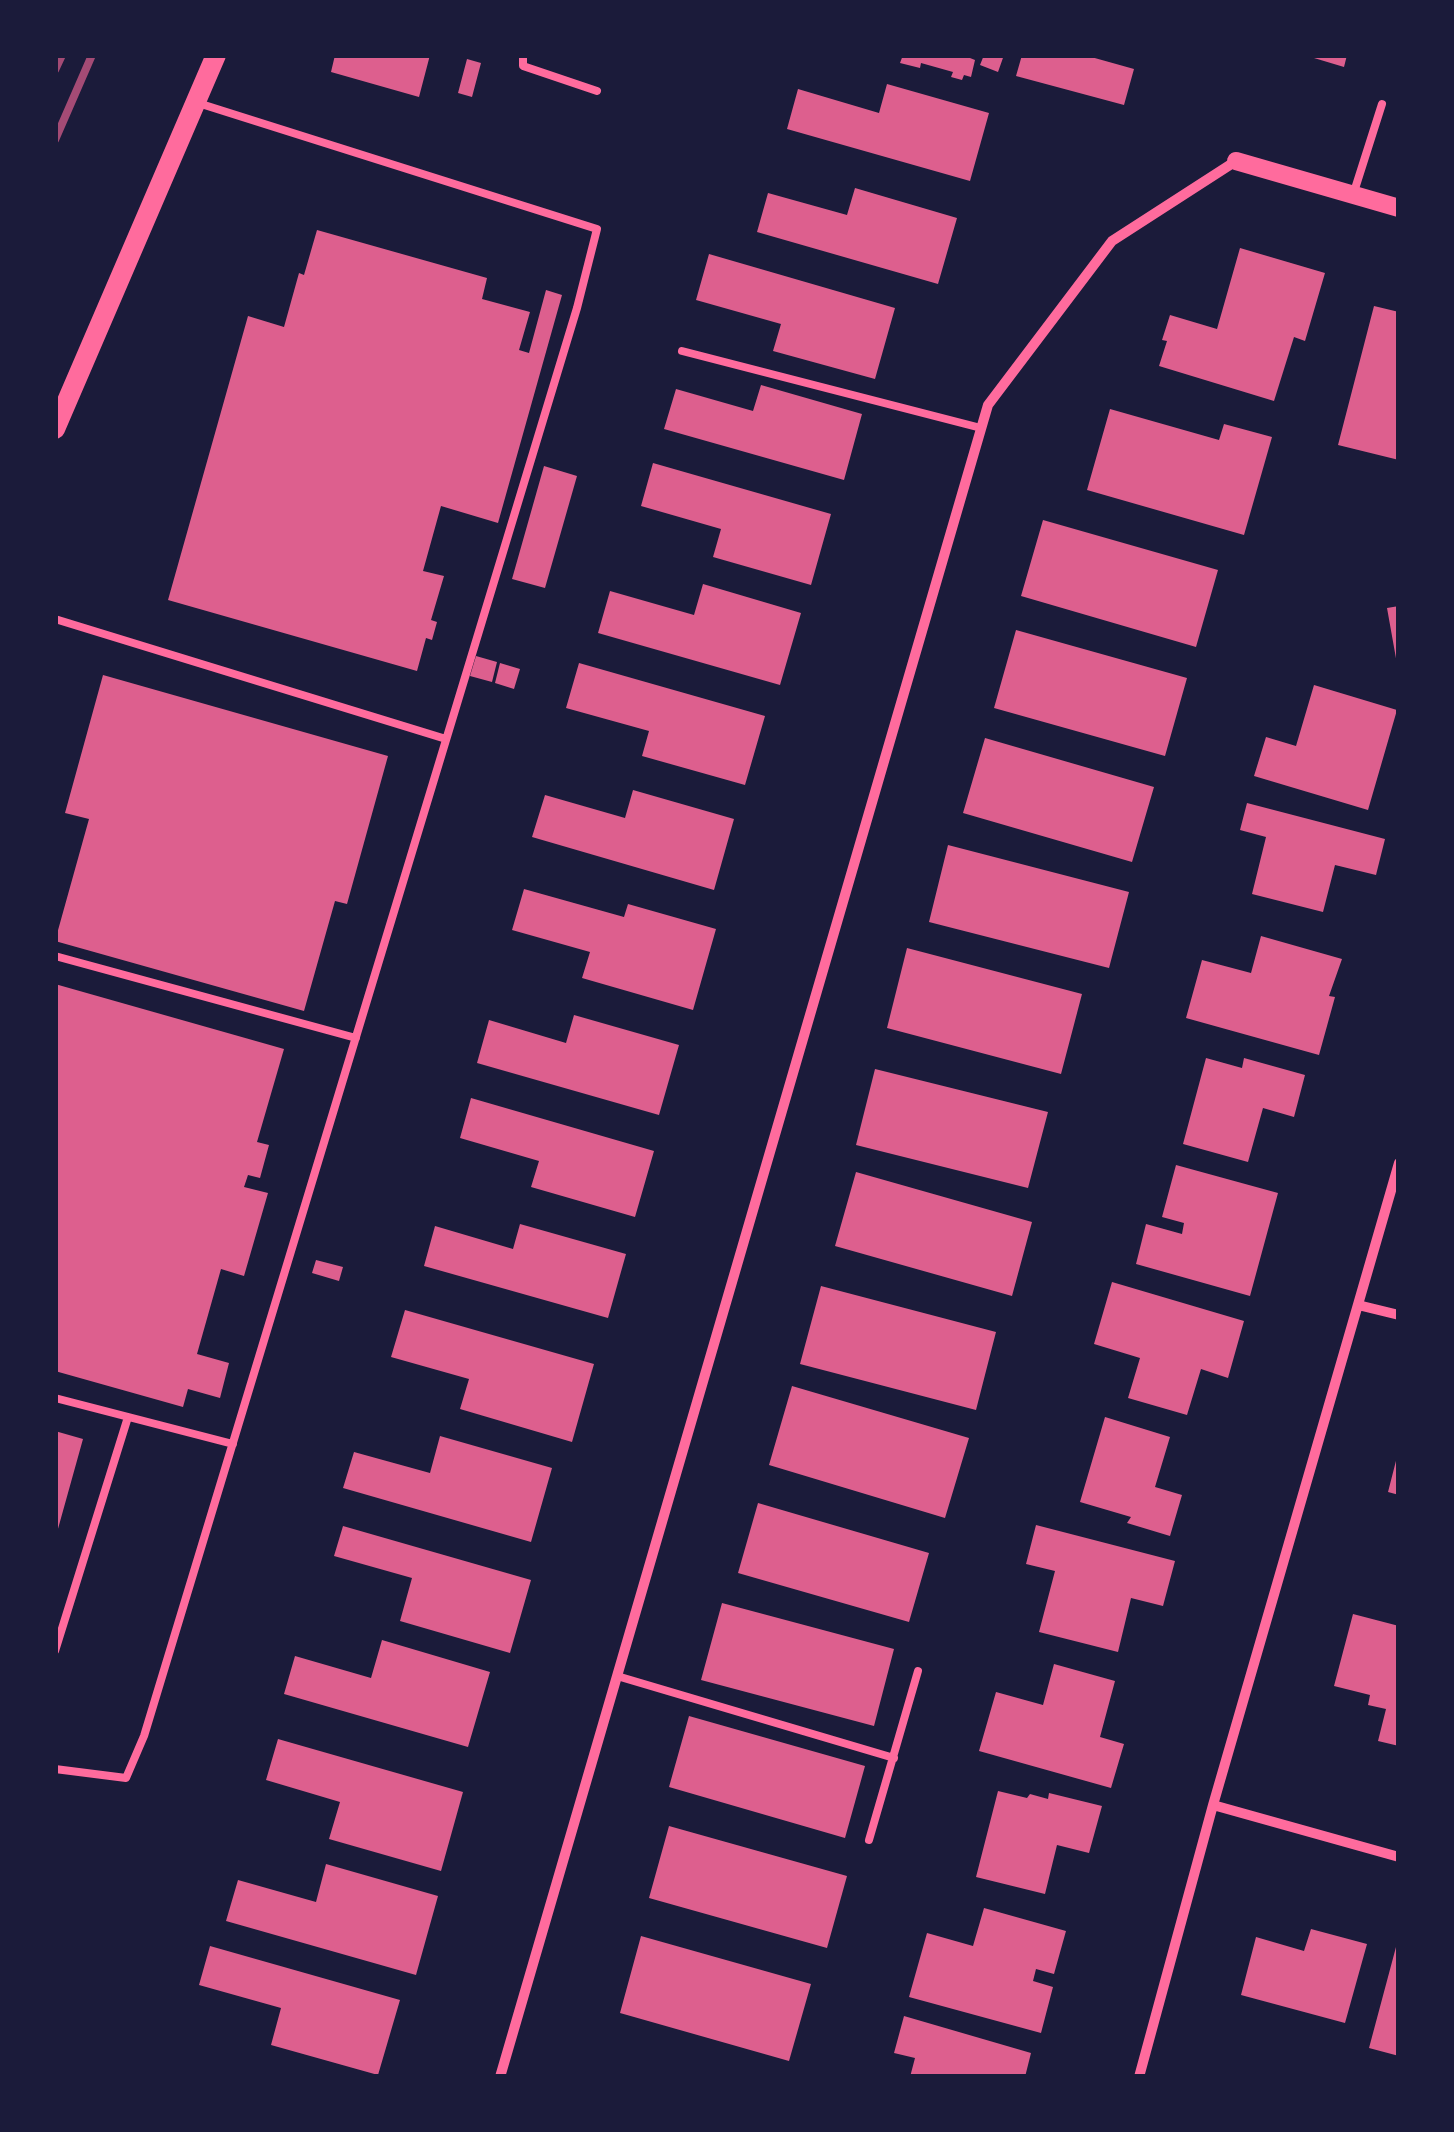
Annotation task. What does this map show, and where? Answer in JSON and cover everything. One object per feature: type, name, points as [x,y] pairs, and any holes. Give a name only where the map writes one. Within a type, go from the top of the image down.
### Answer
[{"type":"main road","points":[[55,429],[216,55]]},
{"type":"street","points":[[502,2076],[988,405],[1112,240],[1236,162],[1399,208]]},
{"type":"street","points":[[1139,2077],[1213,1805],[1399,1163]]},
{"type":"street","points":[[1358,1305],[1399,1315]]},
{"type":"street","points":[[1213,1805],[1399,1857]]},
{"type":"lane","points":[[523,55],[523,66],[597,91]]},
{"type":"lane","points":[[55,1769],[126,1778],[144,1736],[571,326],[597,228],[195,102]]},
{"type":"lane","points":[[1352,196],[1382,104]]},
{"type":"lane","points":[[682,351],[981,428]]},
{"type":"lane","points":[[55,619],[446,738]]},
{"type":"lane","points":[[55,956],[356,1038]]},
{"type":"lane","points":[[55,1398],[233,1444]]},
{"type":"lane","points":[[55,1651],[128,1416]]},
{"type":"lane","points":[[868,1840],[918,1671]]},
{"type":"lane","points":[[618,1676],[894,1758]]},
{"type":"building","points":[[335,55],[430,55],[419,97],[331,72]]},
{"type":"building","points":[[903,55],[971,55],[975,60],[971,77],[964,75],[962,80],[951,77],[953,72],[921,63],[920,68],[900,63]]},
{"type":"building","points":[[984,55],[1004,55],[998,72],[980,65]]},
{"type":"building","points":[[1022,55],[1084,55],[1134,69],[1124,105],[1016,76]]},
{"type":"building","points":[[1304,55],[1347,55],[1344,67]]},
{"type":"building","points":[[467,59],[481,63],[472,97],[458,93]]},
{"type":"building","points":[[887,84],[989,113],[970,181],[787,129],[798,89],[879,113]]},
{"type":"building","points":[[855,188],[957,218],[938,284],[757,232],[768,193],[847,215]]},
{"type":"building","points":[[317,230],[487,278],[482,299],[530,312],[519,350],[529,353],[546,290],[562,295],[498,523],[441,506],[423,571],[444,576],[431,620],[437,622],[432,640],[426,638],[417,671],[168,600],[248,316],[284,327],[299,273],[304,275]]},
{"type":"building","points":[[1240,248],[1325,273],[1305,341],[1294,337],[1274,401],[1159,366],[1170,315],[1217,329]]},
{"type":"building","points":[[709,254],[895,308],[875,379],[773,351],[781,324],[696,300]]},
{"type":"building","points":[[1374,306],[1399,312],[1399,460],[1338,445]]},
{"type":"building","points":[[761,385],[862,414],[844,480],[664,429],[676,389],[753,411]]},
{"type":"building","points":[[1110,409],[1219,440],[1224,424],[1272,437],[1244,535],[1087,490]]},
{"type":"building","points":[[653,463],[831,514],[811,585],[713,557],[721,529],[641,506]]},
{"type":"building","points":[[544,466],[577,476],[545,588],[512,579]]},
{"type":"building","points":[[1043,520],[1218,570],[1196,647],[1021,596]]},
{"type":"building","points":[[703,584],[801,613],[780,685],[598,633],[610,591],[694,615]]},
{"type":"building","points":[[1399,606],[1399,663],[1397,664],[1387,608]]},
{"type":"building","points":[[1016,630],[1187,678],[1165,756],[994,708]]},
{"type":"building","points":[[476,656],[497,662],[492,682],[470,676]]},
{"type":"building","points":[[500,663],[520,669],[514,689],[495,683]]},
{"type":"building","points":[[579,663],[765,716],[745,785],[642,756],[649,731],[566,708]]},
{"type":"building","points":[[103,675],[388,756],[347,904],[335,901],[304,1011],[55,941],[89,819],[65,813]]},
{"type":"building","points":[[1314,685],[1397,710],[1368,810],[1254,776],[1266,737],[1296,746]]},
{"type":"building","points":[[985,738],[1154,787],[1132,862],[963,813]]},
{"type":"building","points":[[633,790],[734,819],[714,890],[532,837],[545,795],[625,818]]},
{"type":"building","points":[[1247,803],[1385,839],[1376,875],[1335,865],[1323,912],[1252,894],[1266,837],[1240,830]]},
{"type":"building","points":[[948,845],[1129,892],[1109,968],[929,922]]},
{"type":"building","points":[[524,889],[624,917],[628,904],[716,929],[693,1010],[582,978],[590,952],[512,930]]},
{"type":"building","points":[[1261,936],[1342,959],[1329,996],[1335,997],[1319,1055],[1186,1018],[1202,960],[1251,973]]},
{"type":"building","points":[[907,948],[1082,994],[1061,1074],[887,1028]]},
{"type":"building","points":[[55,984],[284,1049],[257,1142],[269,1145],[260,1178],[248,1175],[244,1187],[268,1193],[244,1276],[221,1269],[197,1354],[229,1363],[220,1398],[188,1389],[183,1407],[55,1371]]},
{"type":"building","points":[[574,1015],[679,1045],[659,1115],[477,1063],[489,1020],[566,1043]]},
{"type":"building","points":[[1206,1058],[1242,1068],[1244,1058],[1305,1075],[1294,1117],[1263,1108],[1248,1162],[1183,1144]]},
{"type":"building","points":[[875,1069],[1048,1112],[1028,1188],[856,1145]]},
{"type":"building","points":[[471,1098],[654,1151],[635,1217],[531,1187],[539,1161],[460,1138]]},
{"type":"building","points":[[1176,1165],[1278,1193],[1250,1296],[1136,1264],[1146,1224],[1182,1234],[1184,1223],[1162,1217]]},
{"type":"building","points":[[856,1172],[1032,1222],[1012,1296],[835,1246]]},
{"type":"building","points":[[520,1224],[626,1254],[608,1318],[424,1266],[435,1226],[513,1249]]},
{"type":"building","points":[[316,1260],[343,1267],[339,1281],[312,1273]]},
{"type":"building","points":[[1112,1282],[1244,1321],[1228,1378],[1201,1369],[1187,1415],[1128,1398],[1140,1358],[1094,1344]]},
{"type":"building","points":[[821,1286],[996,1332],[976,1410],[800,1364]]},
{"type":"building","points":[[405,1310],[594,1364],[572,1442],[460,1409],[469,1379],[391,1357]]},
{"type":"building","points":[[792,1386],[969,1438],[945,1518],[769,1465]]},
{"type":"building","points":[[1105,1417],[1170,1437],[1155,1487],[1182,1495],[1170,1536],[1127,1523],[1131,1517],[1080,1502]]},
{"type":"building","points":[[55,1431],[83,1439],[56,1536],[55,1536]]},
{"type":"building","points":[[440,1436],[552,1468],[531,1542],[343,1488],[354,1452],[430,1473]]},
{"type":"building","points":[[1399,1453],[1399,1495],[1388,1492]]},
{"type":"building","points":[[758,1503],[929,1553],[909,1622],[738,1573]]},
{"type":"building","points":[[1036,1525],[1175,1561],[1163,1606],[1131,1598],[1118,1652],[1039,1632],[1055,1571],[1026,1564]]},
{"type":"building","points":[[343,1526],[531,1580],[510,1653],[400,1621],[412,1578],[334,1556]]},
{"type":"building","points":[[722,1603],[894,1649],[874,1726],[701,1680]]},
{"type":"building","points":[[1353,1614],[1399,1626],[1399,1746],[1378,1741],[1386,1709],[1368,1705],[1370,1695],[1334,1686]]},
{"type":"building","points":[[382,1640],[490,1672],[468,1747],[284,1694],[295,1656],[371,1678]]},
{"type":"building","points":[[1054,1664],[1115,1681],[1100,1737],[1124,1744],[1111,1788],[979,1751],[996,1692],[1043,1705]]},
{"type":"building","points":[[689,1716],[865,1766],[845,1838],[669,1787]]},
{"type":"building","points":[[278,1739],[463,1792],[441,1871],[329,1839],[340,1802],[266,1780]]},
{"type":"building","points":[[998,1791],[1048,1799],[1049,1793],[1102,1806],[1089,1853],[1057,1845],[1045,1894],[976,1877]]},
{"type":"building","points":[[669,1826],[847,1876],[827,1948],[649,1898]]},
{"type":"building","points":[[326,1864],[438,1896],[416,1975],[226,1921],[238,1880],[316,1902]]},
{"type":"building","points":[[984,1908],[1066,1931],[1054,1974],[1036,1969],[1033,1981],[1053,1987],[1041,2033],[909,1997],[927,1933],[973,1946]]},
{"type":"building","points":[[1311,1929],[1367,1944],[1345,2023],[1241,1995],[1256,1937],[1304,1951]]},
{"type":"building","points":[[641,1936],[811,1984],[789,2061],[620,2013]]},
{"type":"building","points":[[210,1946],[400,2000],[378,2075],[271,2045],[281,2008],[199,1985]]},
{"type":"building","points":[[1396,1947],[1399,1948],[1399,2056],[1369,2048]]},
{"type":"building","points":[[904,2016],[1031,2053],[1025,2077],[910,2077],[915,2058],[894,2053]]},
{"type":"railway","points":[[55,70],[62,55]]},
{"type":"railway","points":[[55,140],[92,55]]}]
